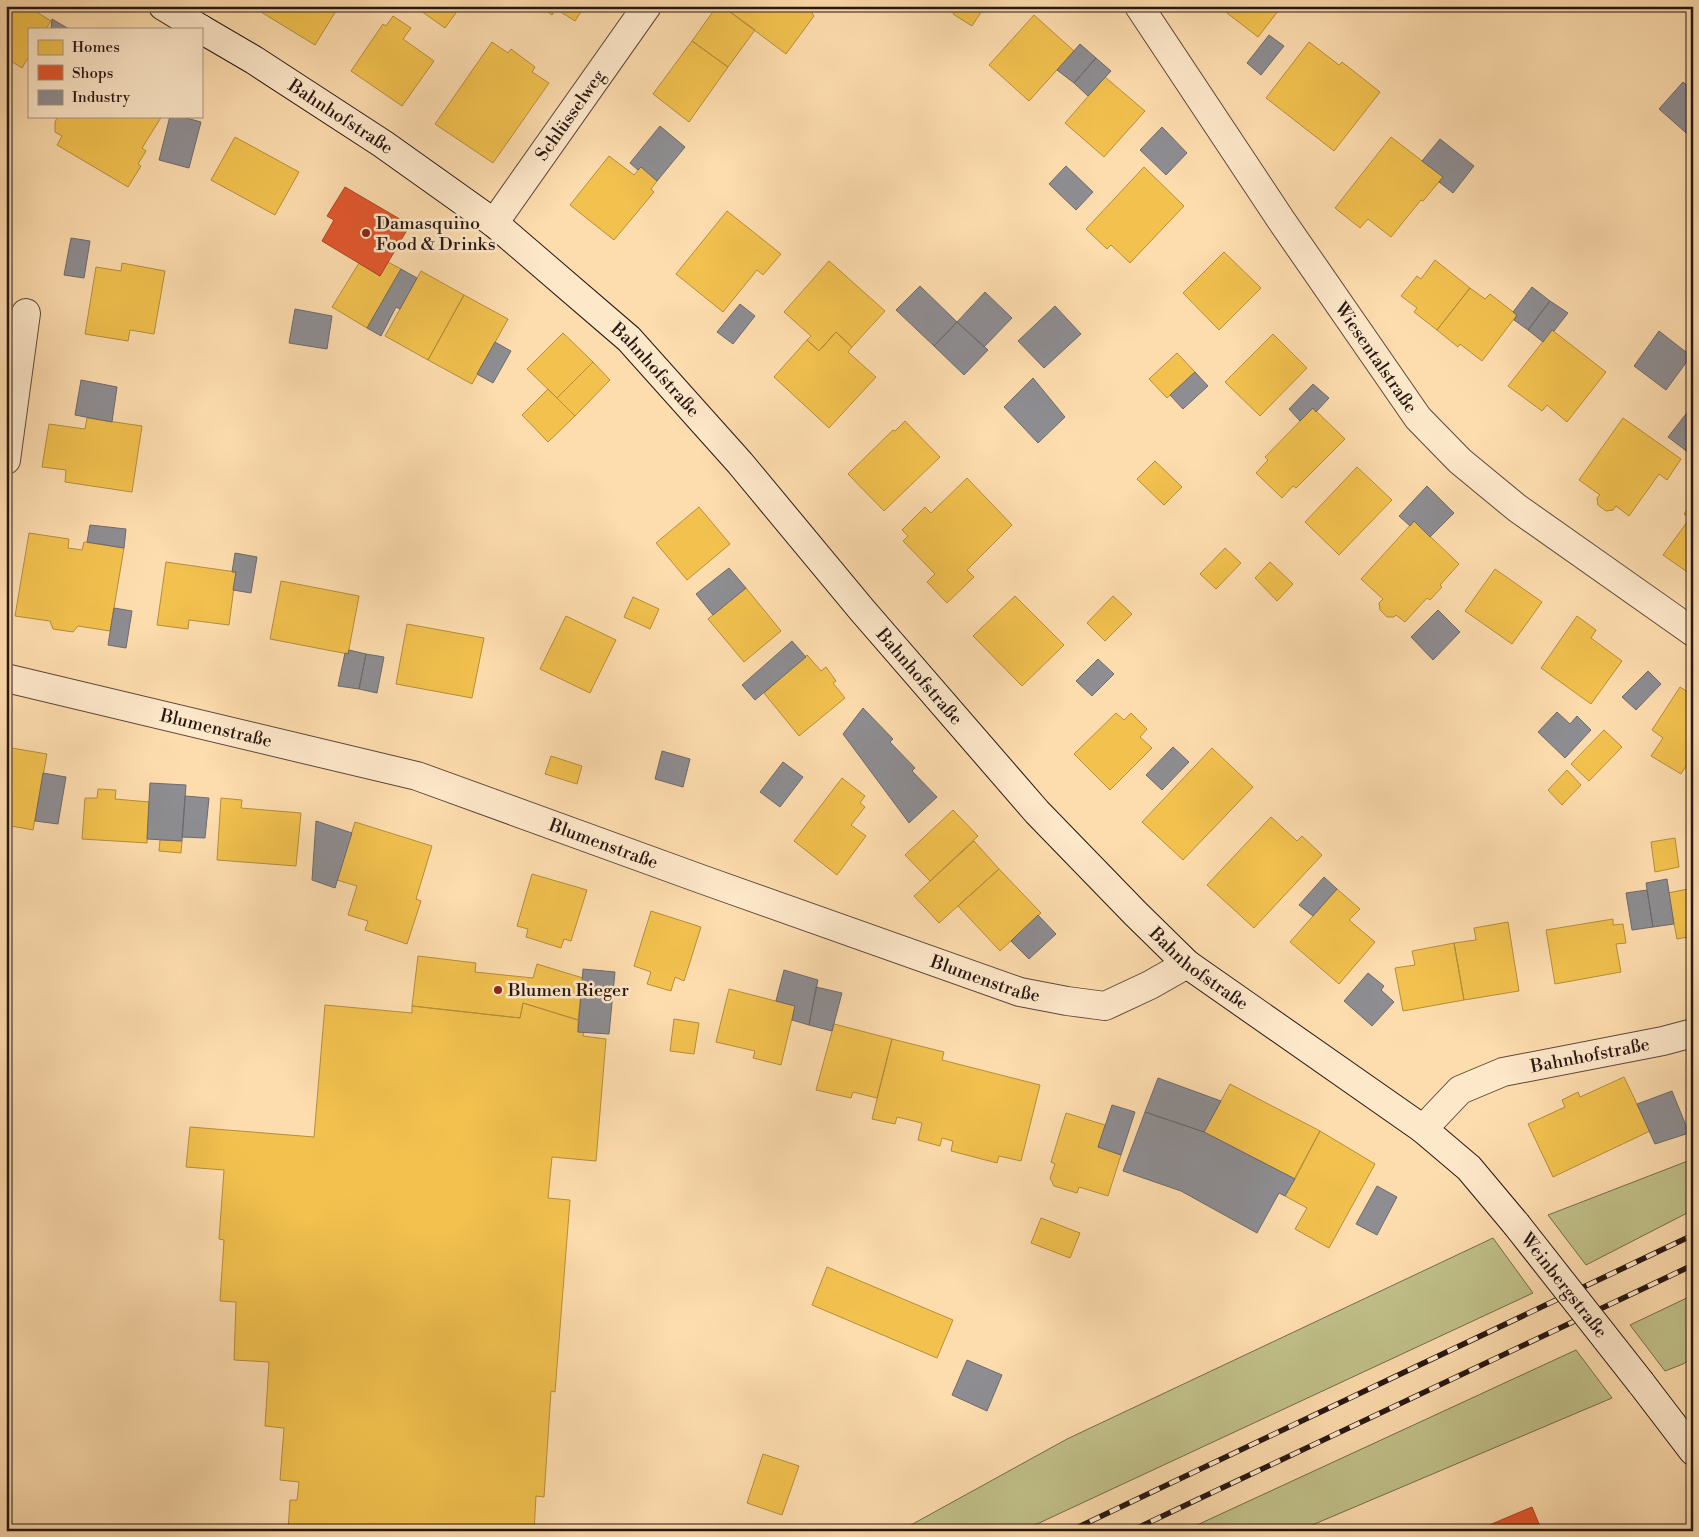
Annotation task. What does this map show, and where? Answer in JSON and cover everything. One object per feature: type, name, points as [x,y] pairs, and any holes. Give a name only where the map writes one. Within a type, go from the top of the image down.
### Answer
[{"type":"street","name":"Bahnhofstraße","points":[[162,6],[199,28]]},
{"type":"street","name":"Schlüsselweg","points":[[494,224],[647,6]]},
{"type":"street","name":"Wiesentalstraße","points":[[1139,6],[1280,220],[1418,418],[1460,461],[1517,508],[1693,632]]},
{"type":"street","name":"Bahnhofstraße","points":[[202,30],[254,60],[382,144],[494,224],[629,339],[740,463],[862,610],[1037,812],[1135,913],[1187,964],[1423,1129],[1460,1090],[1503,1072],[1663,1041],[1693,1033]]},
{"type":"street","points":[[6,460],[26,313]]},
{"type":"street","name":"Blumenstraße","points":[[6,678],[417,776],[1020,992],[1105,1006],[1150,985],[1187,964]]},
{"type":"street","name":"Weinbergstraße","points":[[1423,1129],[1469,1168],[1516,1224],[1693,1451]]},
{"type":"shaded area","points":[[1693,1159],[1693,1210],[1586,1265],[1548,1215]]},
{"type":"shaded area","points":[[1493,1238],[1533,1293],[1022,1531],[900,1531],[1067,1439]]},
{"type":"shaded area","points":[[1693,1295],[1693,1358],[1665,1371],[1630,1325]]},
{"type":"shaded area","points":[[1576,1350],[1612,1398],[1298,1531],[1184,1531]]},
{"type":"building: Homes","points":[[6,6],[27,6],[51,21],[47,28],[28,28],[28,58],[22,68],[6,58]]},
{"type":"building: Homes","points":[[265,6],[339,6],[315,45],[261,12]]},
{"type":"building: Homes","points":[[414,6],[461,6],[445,28]]},
{"type":"building: Homes","points":[[540,6],[585,6],[575,21],[556,9],[552,15]]},
{"type":"building: Homes","points":[[717,6],[722,6],[755,30],[728,67],[692,41]]},
{"type":"building: Homes","points":[[722,6],[817,6],[812,13],[814,16],[786,54]]},
{"type":"building: Homes","points":[[957,6],[985,6],[972,26],[953,14]]},
{"type":"building: Homes","points":[[1218,6],[1282,6],[1258,37]]},
{"type":"building: Homes","points":[[1034,15],[1074,51],[1029,101],[989,65]]},
{"type":"building: Homes","points":[[393,16],[411,28],[403,39],[434,61],[402,106],[351,71],[383,24],[386,26]]},
{"type":"building: Homes","points":[[692,41],[728,67],[689,122],[653,94]]},
{"type":"building: Homes","points":[[492,42],[508,53],[511,49],[535,67],[532,72],[549,83],[493,163],[435,124]]},
{"type":"building: Homes","points":[[1309,42],[1339,65],[1342,62],[1380,92],[1334,151],[1266,98]]},
{"type":"building: Homes","points":[[1105,77],[1145,111],[1104,157],[1065,123]]},
{"type":"building: Homes","points":[[57,118],[161,118],[142,148],[146,151],[138,164],[141,166],[128,187],[57,145],[62,136],[55,132]]},
{"type":"building: Homes","points":[[235,137],[299,172],[275,215],[211,180]]},
{"type":"building: Homes","points":[[1391,137],[1443,177],[1423,201],[1421,200],[1391,237],[1368,219],[1360,228],[1335,208]]},
{"type":"building: Homes","points":[[609,156],[634,175],[641,167],[657,181],[651,189],[654,192],[614,240],[570,205]]},
{"type":"building: Homes","points":[[1144,167],[1184,206],[1130,263],[1111,245],[1107,249],[1086,229]]},
{"type":"building: Homes","points":[[6,190],[12,191],[6,229]]},
{"type":"building: Homes","points":[[727,211],[781,254],[763,275],[757,270],[723,312],[676,274]]},
{"type":"building: Homes","points":[[1224,252],[1261,288],[1219,330],[1183,293]]},
{"type":"building: Homes","points":[[1435,260],[1470,288],[1437,330],[1414,312],[1417,308],[1401,296],[1417,276],[1421,279]]},
{"type":"building: Homes","points":[[829,261],[885,311],[852,347],[836,332],[819,351],[807,340],[811,336],[784,312]]},
{"type":"building: Homes","points":[[388,262],[401,269],[367,328],[332,307],[359,263],[380,276]]},
{"type":"building: Homes","points":[[122,263],[165,271],[154,334],[130,330],[128,341],[85,334],[96,267],[121,271]]},
{"type":"building: Homes","points":[[421,271],[464,295],[428,360],[385,336]]},
{"type":"building: Homes","points":[[1470,288],[1485,299],[1490,294],[1517,315],[1482,361],[1460,344],[1458,347],[1437,330]]},
{"type":"building: Homes","points":[[464,295],[508,319],[472,384],[428,360]]},
{"type":"building: Homes","points":[[1552,330],[1606,372],[1567,422],[1547,405],[1542,411],[1508,386]]},
{"type":"building: Homes","points":[[836,332],[852,347],[848,352],[876,377],[829,428],[774,377],[807,340],[819,351]]},
{"type":"building: Homes","points":[[563,333],[593,362],[557,398],[527,369]]},
{"type":"building: Homes","points":[[1273,334],[1307,368],[1260,416],[1225,382]]},
{"type":"building: Homes","points":[[1177,353],[1195,372],[1167,398],[1149,379]]},
{"type":"building: Homes","points":[[593,362],[610,380],[575,416],[557,398]]},
{"type":"building: Homes","points":[[548,389],[575,416],[548,442],[522,415]]},
{"type":"building: Homes","points":[[1313,408],[1345,439],[1296,488],[1293,486],[1282,498],[1256,473],[1268,460],[1265,457]]},
{"type":"building: Homes","points":[[87,418],[142,426],[132,492],[65,482],[66,470],[42,467],[49,424],[85,429]]},
{"type":"building: Homes","points":[[1623,418],[1681,459],[1667,480],[1659,474],[1629,516],[1616,506],[1613,510],[1606,511],[1598,505],[1597,498],[1600,495],[1579,480]]},
{"type":"building: Homes","points":[[905,421],[940,457],[884,511],[848,474],[893,430],[895,431]]},
{"type":"building: Homes","points":[[1155,461],[1182,487],[1164,505],[1137,479]]},
{"type":"building: Homes","points":[[1357,467],[1392,500],[1339,555],[1305,522]]},
{"type":"building: Homes","points":[[967,478],[1012,525],[967,570],[974,577],[947,603],[927,582],[935,574],[903,541],[908,536],[902,530],[925,507],[931,513]]},
{"type":"building: Homes","points":[[1693,502],[1693,576],[1663,555],[1690,518],[1684,514]]},
{"type":"building: Homes","points":[[699,507],[730,544],[687,580],[656,543]]},
{"type":"building: Homes","points":[[1414,521],[1459,564],[1440,585],[1442,587],[1430,600],[1427,598],[1405,622],[1396,615],[1394,617],[1387,617],[1380,610],[1379,603],[1383,599],[1361,579]]},
{"type":"building: Homes","points":[[29,533],[69,539],[68,548],[82,550],[84,542],[124,548],[110,631],[78,626],[73,632],[53,629],[50,621],[15,616]]},
{"type":"building: Homes","points":[[1225,548],[1241,563],[1216,589],[1200,574]]},
{"type":"building: Homes","points":[[166,562],[236,572],[229,625],[189,620],[188,629],[157,625]]},
{"type":"building: Homes","points":[[1270,562],[1293,584],[1277,601],[1255,578]]},
{"type":"building: Homes","points":[[1495,569],[1542,602],[1512,644],[1465,611]]},
{"type":"building: Homes","points":[[281,581],[359,596],[348,654],[270,639]]},
{"type":"building: Homes","points":[[746,588],[781,631],[744,662],[708,619]]},
{"type":"building: Homes","points":[[1015,596],[1064,645],[1022,686],[973,636]]},
{"type":"building: Homes","points":[[1113,596],[1132,614],[1105,641],[1087,623]]},
{"type":"building: Homes","points":[[633,597],[659,609],[650,629],[624,617]]},
{"type":"building: Homes","points":[[566,616],[616,640],[590,693],[540,669]]},
{"type":"building: Homes","points":[[1577,616],[1596,630],[1591,638],[1622,661],[1591,704],[1541,668]]},
{"type":"building: Homes","points":[[407,624],[484,638],[472,698],[396,684]]},
{"type":"building: Homes","points":[[807,655],[821,671],[826,667],[836,681],[833,683],[845,698],[799,736],[764,693]]},
{"type":"building: Homes","points":[[1680,687],[1693,695],[1693,755],[1681,774],[1651,756],[1663,738],[1652,730]]},
{"type":"building: Homes","points":[[1116,713],[1124,720],[1131,713],[1147,729],[1140,737],[1152,748],[1110,790],[1074,754]]},
{"type":"building: Homes","points":[[1604,730],[1622,747],[1589,781],[1571,764]]},
{"type":"building: Homes","points":[[6,747],[47,754],[33,830],[6,825]]},
{"type":"building: Homes","points":[[1212,748],[1253,787],[1183,860],[1142,822]]},
{"type":"building: Homes","points":[[551,756],[582,766],[577,784],[545,774]]},
{"type":"building: Homes","points":[[1567,770],[1581,785],[1562,805],[1548,790]]},
{"type":"building: Homes","points":[[842,778],[865,796],[860,803],[865,807],[851,825],[866,836],[837,875],[794,841]]},
{"type":"building: Homes","points":[[98,789],[116,790],[115,799],[149,802],[147,843],[82,839],[85,798],[97,798]]},
{"type":"building: Homes","points":[[221,798],[242,800],[241,808],[301,813],[296,866],[217,860]]},
{"type":"building: Homes","points":[[953,810],[978,836],[930,881],[905,855]]},
{"type":"building: Homes","points":[[1271,817],[1297,841],[1302,836],[1322,855],[1254,928],[1207,885]]},
{"type":"building: Homes","points":[[355,822],[432,846],[416,899],[421,901],[407,944],[365,930],[368,921],[348,915],[357,886],[337,880]]},
{"type":"building: Homes","points":[[1675,838],[1679,867],[1655,872],[1651,842]]},
{"type":"building: Homes","points":[[160,840],[182,841],[181,853],[159,851]]},
{"type":"building: Homes","points":[[974,841],[999,869],[939,923],[914,896]]},
{"type":"building: Homes","points":[[999,869],[1041,913],[1000,951],[958,906]]},
{"type":"building: Homes","points":[[532,874],[587,890],[571,941],[564,939],[561,948],[526,937],[528,929],[517,926]]},
{"type":"building: Homes","points":[[1693,888],[1693,936],[1677,939],[1668,893]]},
{"type":"building: Homes","points":[[1337,889],[1360,909],[1349,920],[1375,942],[1339,984],[1290,942]]},
{"type":"building: Homes","points":[[651,911],[701,927],[684,981],[675,977],[671,991],[647,984],[651,972],[634,966]]},
{"type":"building: Homes","points":[[1613,919],[1613,925],[1623,924],[1626,943],[1616,944],[1621,972],[1555,984],[1546,930]]},
{"type":"building: Homes","points":[[1508,922],[1519,991],[1464,1000],[1454,943],[1476,940],[1474,928]]},
{"type":"building: Homes","points":[[1454,943],[1464,1000],[1403,1011],[1395,968],[1415,965],[1412,951]]},
{"type":"building: Homes","name":"Blumen Rieger","points":[[418,956],[476,963],[475,972],[533,978],[537,964],[583,978],[578,1020],[523,1003],[520,1018],[412,1006]]},
{"type":"building: Homes","points":[[729,989],[795,1006],[781,1065],[753,1058],[755,1051],[716,1042]]},
{"type":"building: Homes","points":[[523,1003],[578,1020],[578,1032],[584,1032],[583,1036],[606,1039],[596,1161],[552,1157],[548,1198],[570,1200],[555,1392],[551,1391],[544,1497],[536,1496],[534,1531],[288,1531],[290,1500],[297,1500],[299,1482],[280,1480],[284,1428],[265,1426],[269,1362],[234,1360],[236,1302],[220,1301],[224,1240],[219,1239],[224,1170],[186,1167],[190,1127],[314,1137],[325,1005],[412,1013],[412,1006],[520,1018]]},
{"type":"building: Homes","points":[[674,1019],[699,1023],[694,1054],[670,1051]]},
{"type":"building: Homes","points":[[834,1024],[892,1039],[877,1098],[853,1092],[851,1098],[816,1090]]},
{"type":"building: Homes","points":[[892,1039],[944,1052],[942,1060],[1040,1085],[1021,1161],[999,1156],[997,1163],[951,1151],[953,1141],[942,1138],[940,1146],[918,1140],[922,1123],[897,1117],[895,1124],[872,1119]]},
{"type":"building: Homes","points":[[1624,1077],[1650,1131],[1553,1177],[1528,1124],[1565,1107],[1562,1100],[1578,1092],[1580,1097]]},
{"type":"building: Homes","points":[[1230,1084],[1320,1131],[1295,1179],[1204,1132]]},
{"type":"building: Homes","points":[[1066,1113],[1105,1125],[1098,1147],[1121,1155],[1108,1196],[1079,1187],[1077,1193],[1054,1186],[1050,1178],[1055,1164],[1051,1162]]},
{"type":"building: Homes","points":[[1320,1131],[1375,1164],[1329,1248],[1295,1229],[1307,1208],[1285,1196]]},
{"type":"building: Homes","points":[[1041,1218],[1080,1233],[1070,1258],[1031,1243]]},
{"type":"building: Homes","points":[[827,1267],[953,1320],[937,1358],[812,1305]]},
{"type":"building: Homes","points":[[763,1454],[799,1466],[782,1515],[747,1503]]},
{"type":"building: Shops","name":"Damasquino Food & Drinks","points":[[345,187],[410,225],[380,276],[322,241],[334,220],[327,216]]},
{"type":"building: Shops","points":[[1532,1507],[1542,1531],[1475,1531]]},
{"type":"building: Industry","points":[[52,19],[67,28],[51,28]]},
{"type":"building: Industry","points":[[1269,35],[1284,46],[1261,75],[1247,63]]},
{"type":"building: Industry","points":[[1080,44],[1096,58],[1074,83],[1057,70]]},
{"type":"building: Industry","points":[[1096,58],[1111,71],[1088,96],[1074,83]]},
{"type":"building: Industry","points":[[1683,82],[1693,90],[1693,139],[1659,109]]},
{"type":"building: Industry","points":[[170,118],[186,118],[201,122],[189,168],[159,160]]},
{"type":"building: Industry","points":[[660,126],[685,147],[657,181],[641,167],[638,170],[630,163]]},
{"type":"building: Industry","points":[[1162,127],[1187,153],[1166,175],[1140,150]]},
{"type":"building: Industry","points":[[1440,139],[1474,166],[1453,193],[1439,182],[1443,177],[1422,161]]},
{"type":"building: Industry","points":[[1066,166],[1093,192],[1076,210],[1049,184]]},
{"type":"building: Industry","points":[[71,238],[90,241],[84,278],[64,275]]},
{"type":"building: Industry","points":[[401,269],[417,278],[400,309],[396,307],[381,336],[367,328]]},
{"type":"building: Industry","points":[[920,286],[957,322],[934,346],[896,310]]},
{"type":"building: Industry","points":[[1532,287],[1550,301],[1528,330],[1514,320],[1517,315],[1513,312]]},
{"type":"building: Industry","points":[[985,292],[1012,318],[984,347],[957,322]]},
{"type":"building: Industry","points":[[1550,301],[1568,313],[1543,342],[1528,330]]},
{"type":"building: Industry","points":[[740,304],[755,316],[733,344],[717,332]]},
{"type":"building: Industry","points":[[1055,306],[1081,334],[1044,368],[1018,341]]},
{"type":"building: Industry","points":[[295,309],[332,316],[327,349],[289,343]]},
{"type":"building: Industry","points":[[957,322],[988,350],[964,375],[934,346]]},
{"type":"building: Industry","points":[[1659,331],[1691,356],[1666,390],[1634,366]]},
{"type":"building: Industry","points":[[495,342],[511,351],[493,383],[477,374]]},
{"type":"building: Industry","points":[[1195,372],[1208,386],[1183,409],[1170,395]]},
{"type":"building: Industry","points":[[1033,378],[1065,417],[1038,443],[1004,407]]},
{"type":"building: Industry","points":[[81,380],[117,387],[112,422],[75,415]]},
{"type":"building: Industry","points":[[1313,384],[1329,398],[1316,412],[1313,408],[1300,421],[1289,409]]},
{"type":"building: Industry","points":[[1693,405],[1693,456],[1668,437]]},
{"type":"building: Industry","points":[[1427,486],[1454,513],[1430,537],[1414,521],[1410,526],[1399,516]]},
{"type":"building: Industry","points":[[90,525],[126,529],[124,548],[87,542]]},
{"type":"building: Industry","points":[[235,553],[257,557],[251,593],[233,590],[236,572],[232,572]]},
{"type":"building: Industry","points":[[729,568],[746,588],[713,615],[696,594]]},
{"type":"building: Industry","points":[[114,608],[132,611],[126,648],[108,645]]},
{"type":"building: Industry","points":[[1438,610],[1460,632],[1433,660],[1411,637]]},
{"type":"building: Industry","points":[[792,641],[806,657],[755,700],[742,685]]},
{"type":"building: Industry","points":[[349,650],[366,654],[359,689],[338,686],[345,653],[348,654]]},
{"type":"building: Industry","points":[[366,654],[384,657],[377,693],[359,689]]},
{"type":"building: Industry","points":[[1098,659],[1114,674],[1092,696],[1076,681]]},
{"type":"building: Industry","points":[[1648,671],[1661,684],[1636,710],[1622,697]]},
{"type":"building: Industry","points":[[863,708],[893,739],[890,742],[915,768],[912,771],[937,797],[909,823],[843,734]]},
{"type":"building: Industry","points":[[1557,712],[1570,724],[1577,716],[1591,730],[1565,758],[1538,732]]},
{"type":"building: Industry","points":[[1173,747],[1189,762],[1162,790],[1146,775]]},
{"type":"building: Industry","points":[[662,751],[690,759],[683,787],[655,779]]},
{"type":"building: Industry","points":[[783,762],[803,777],[780,807],[760,792]]},
{"type":"building: Industry","points":[[43,773],[66,777],[58,824],[35,821]]},
{"type":"building: Industry","points":[[150,783],[186,785],[182,841],[147,839]]},
{"type":"building: Industry","points":[[185,796],[209,798],[205,838],[182,837]]},
{"type":"building: Industry","points":[[316,821],[352,833],[335,888],[312,880]]},
{"type":"building: Industry","points":[[1324,877],[1337,889],[1313,916],[1299,905]]},
{"type":"building: Industry","points":[[1667,879],[1674,924],[1653,927],[1646,883]]},
{"type":"building: Industry","points":[[1647,890],[1653,927],[1632,930],[1626,893]]},
{"type":"building: Industry","points":[[1038,915],[1056,934],[1029,959],[1011,941]]},
{"type":"building: Industry","points":[[583,969],[615,972],[609,1034],[578,1032]]},
{"type":"building: Industry","points":[[784,970],[818,980],[809,1025],[792,1020],[795,1006],[776,1001]]},
{"type":"building: Industry","points":[[1368,973],[1384,986],[1381,990],[1394,1002],[1372,1026],[1344,1001]]},
{"type":"building: Industry","points":[[816,987],[842,993],[832,1031],[809,1025]]},
{"type":"building: Industry","points":[[1158,1078],[1221,1101],[1204,1132],[1145,1112]]},
{"type":"building: Industry","points":[[1672,1091],[1689,1133],[1655,1144],[1637,1104]]},
{"type":"building: Industry","points":[[1112,1105],[1135,1112],[1121,1155],[1098,1147]]},
{"type":"building: Industry","points":[[1145,1112],[1204,1132],[1295,1179],[1285,1196],[1279,1193],[1257,1233],[1181,1191],[1123,1171]]},
{"type":"building: Industry","points":[[1377,1186],[1397,1197],[1377,1235],[1356,1224]]},
{"type":"building: Industry","points":[[967,1360],[1002,1375],[987,1411],[952,1395]]},
{"type":"railway","points":[[1070,1531],[1693,1235]]},
{"type":"railway","points":[[1131,1531],[1693,1265]]},
{"type":"place","name":"Damasquino Food & Drinks","points":[[366,233]]},
{"type":"place","name":"Blumen Rieger","points":[[498,990]]}]
